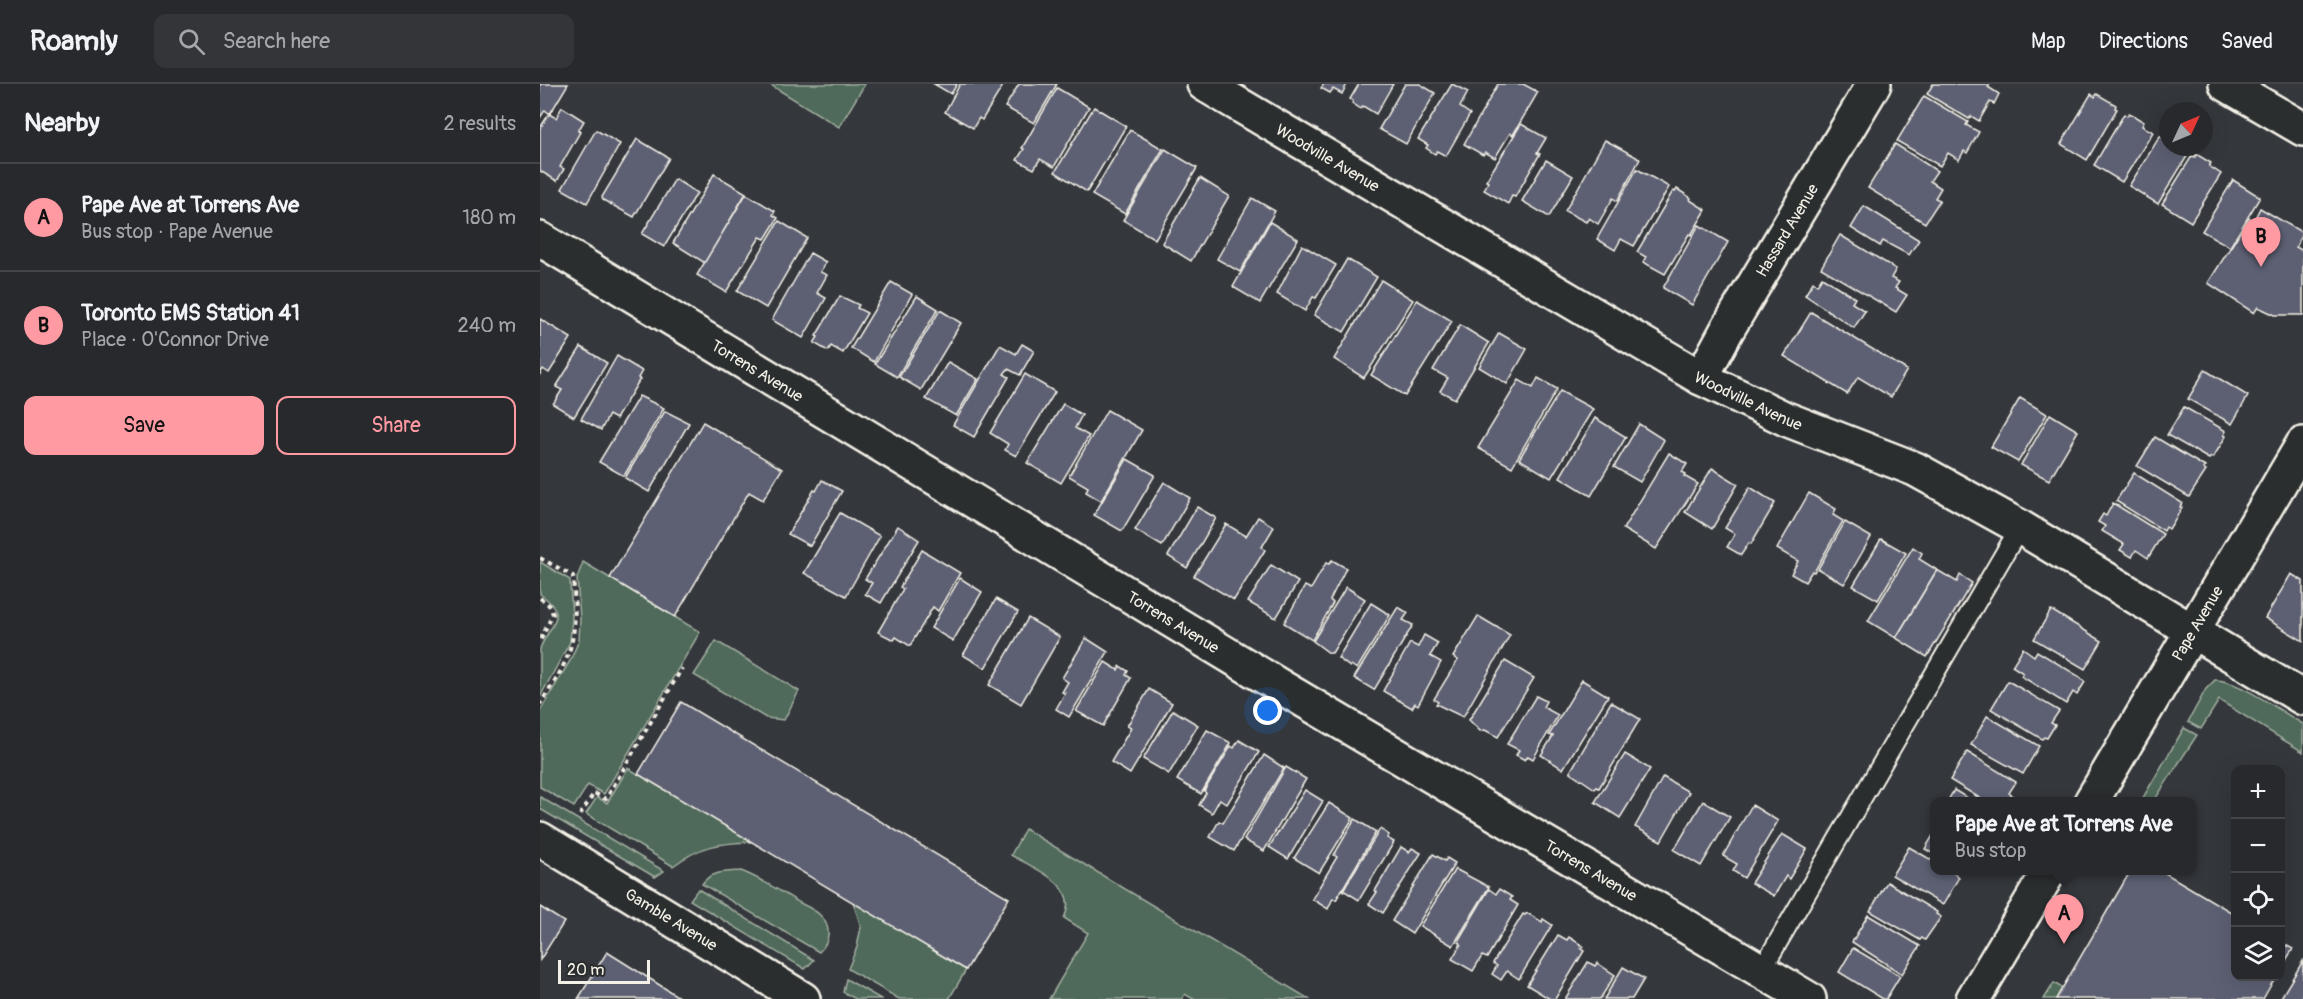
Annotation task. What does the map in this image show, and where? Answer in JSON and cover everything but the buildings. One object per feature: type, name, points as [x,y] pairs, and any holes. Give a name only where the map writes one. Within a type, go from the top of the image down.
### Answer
[{"type":"street","name":"Woodville Avenue","points":[[1204,84],[1701,378],[1786,418],[1915,469],[2020,527],[2303,698]]},
{"type":"street","name":"Hassard Avenue","points":[[1701,378],[1733,319],[1874,84]]},
{"type":"street","points":[[2226,84],[2303,129]]},
{"type":"street","name":"Torrens Avenue","points":[[540,239],[1273,682],[1809,999]]},
{"type":"street","name":"Pape Avenue","points":[[2093,797],[2303,444]]},
{"type":"street","name":"Gamble Avenue","points":[[540,838],[803,999]]},
{"type":"street","points":[[1972,999],[2047,875]]},
{"type":"lane","points":[[1761,971],[2020,527]]},
{"type":"path","points":[[540,558],[573,576],[576,611],[572,644],[564,664],[540,704]]},
{"type":"path","points":[[540,598],[549,605],[553,614],[540,641]]},
{"type":"path","points":[[580,814],[594,793],[606,799],[682,668]]},
{"type":"green space","points":[[769,84],[865,84],[839,127]]},
{"type":"green space","points":[[540,562],[570,580],[572,618],[570,642],[540,697],[540,649],[556,615],[555,608],[540,594]]},
{"type":"green space","points":[[583,562],[700,632],[604,794],[588,785],[574,807],[540,787],[540,711],[570,661],[579,640],[577,578]]},
{"type":"green space","points":[[716,641],[799,691],[784,720],[766,718],[694,675]]},
{"type":"green space","points":[[2215,680],[2247,690],[2303,724],[2303,752],[2219,700],[2201,729],[2188,722],[2206,689]]},
{"type":"green space","points":[[2184,728],[2197,735],[2157,797],[2143,797]]},
{"type":"green space","points":[[628,768],[752,842],[710,847],[692,854],[673,866],[586,814],[597,797],[607,803]]},
{"type":"green space","points":[[540,797],[664,871],[655,877],[540,809]]},
{"type":"green space","points":[[1025,829],[1309,999],[1193,999],[1185,994],[1182,999],[1049,999],[1088,933],[1064,918],[1068,906],[1061,887],[1042,872],[1011,855]]},
{"type":"green space","points":[[741,871],[771,885],[820,915],[828,929],[823,948],[819,952],[702,884],[714,874]]},
{"type":"green space","points":[[698,889],[814,960],[805,969],[690,900]]},
{"type":"green space","points":[[853,902],[966,970],[949,999],[899,999],[848,969],[857,947],[861,927]]},
{"type":"green space","points":[[846,979],[881,999],[856,999],[843,992]]},
{"type":"green space","points":[[2054,983],[2062,988],[2056,999],[2044,999]]},
{"type":"place","name":"Toronto EMS Station 41","points":[[2261,267]]},
{"type":"place","name":"Pape Ave at Torrens Ave","points":[[2064,944]]}]
